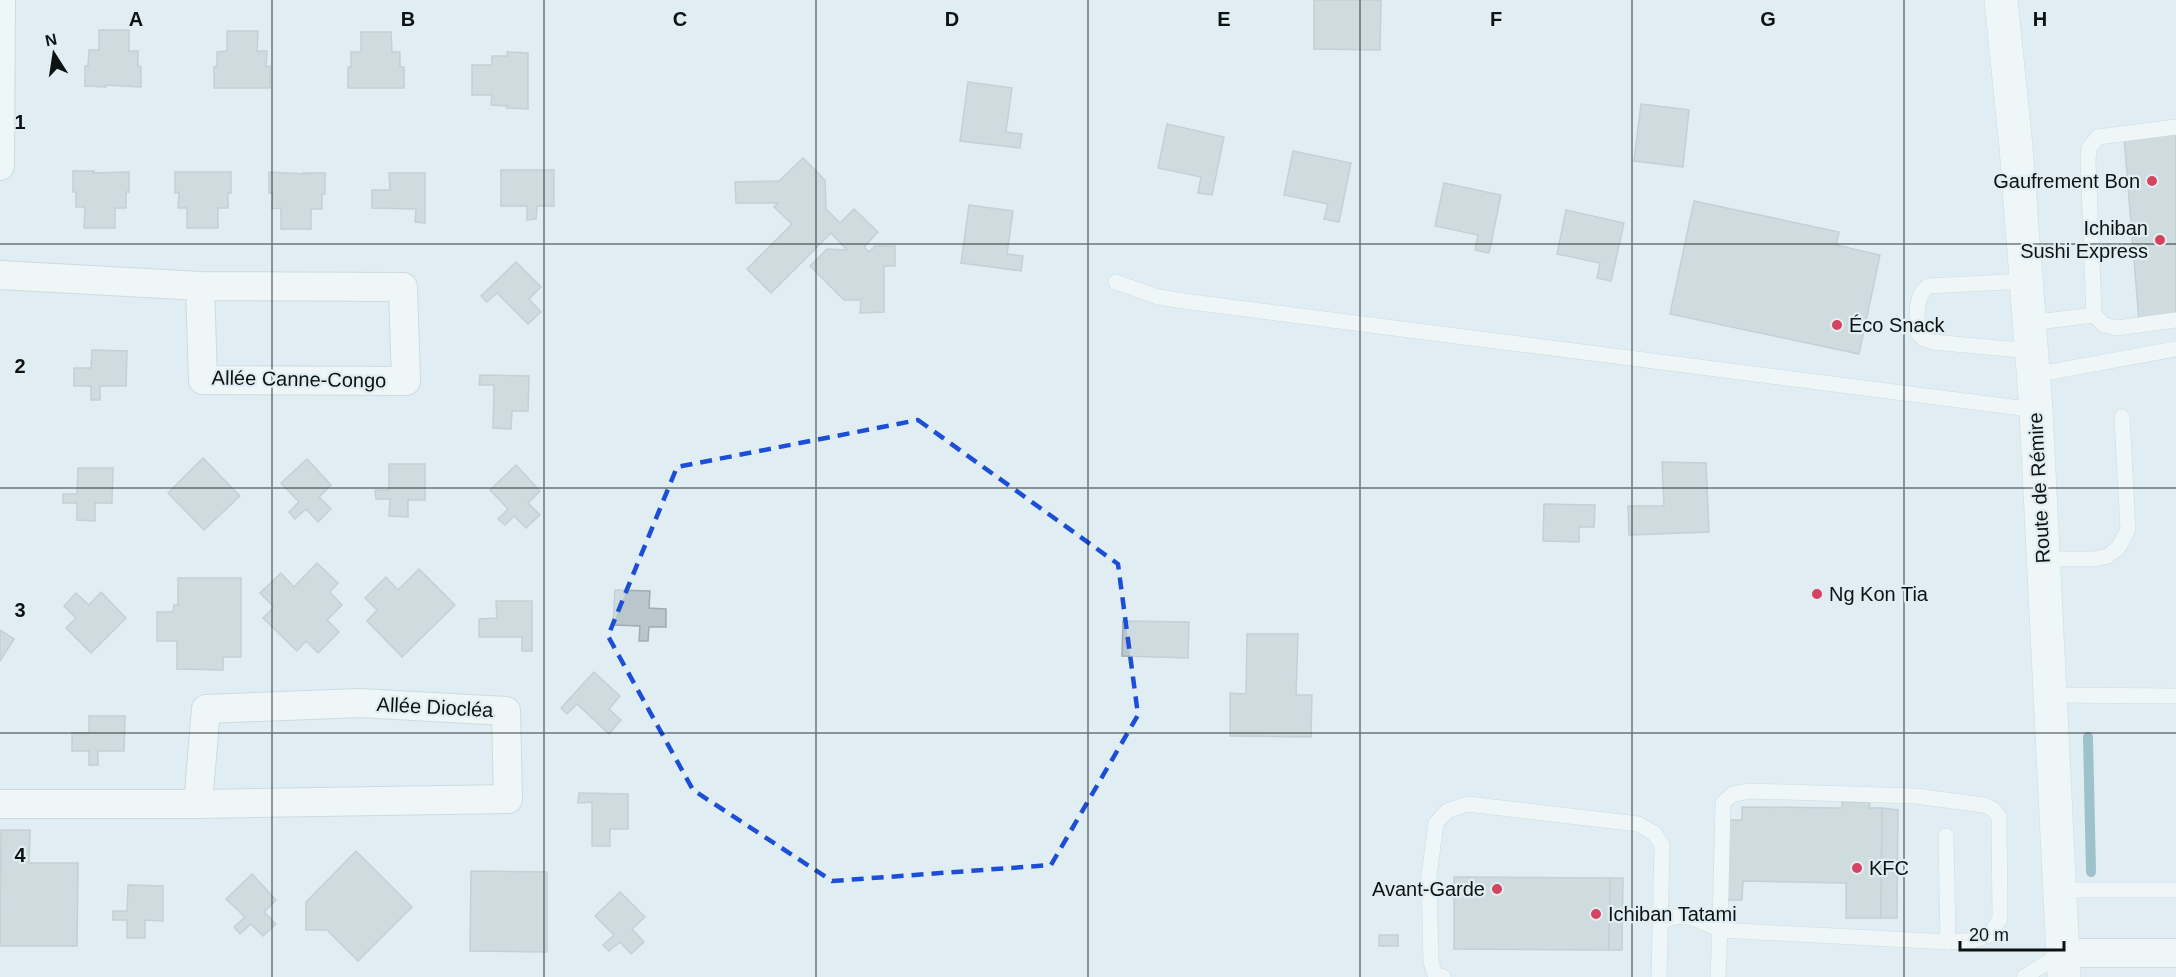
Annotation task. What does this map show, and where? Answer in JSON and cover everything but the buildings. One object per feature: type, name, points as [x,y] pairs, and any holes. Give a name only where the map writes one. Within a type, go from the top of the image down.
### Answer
[{"type":"main road","name":"Route de Rémire","points":[[2001,0],[2017,157],[2036,410],[2063,965]]},
{"type":"street","points":[[0,166],[1,0]]},
{"type":"street","name":"Allée Canne-Congo","points":[[0,275],[200,286],[403,287],[406,381],[203,380],[200,286]]},
{"type":"street","name":"Allée Diocléa","points":[[0,804],[198,804],[508,799],[506,711],[359,703],[206,709],[198,804]]},
{"type":"street","points":[[2063,965],[2176,953]]},
{"type":"lane","points":[[2176,127],[2098,137],[2089,148],[2094,315],[2104,325],[2117,328],[2176,321]]},
{"type":"lane","points":[[2026,281],[1928,286],[1922,291],[1917,303],[1918,333],[1924,339],[1933,342],[2031,350],[2176,349]]},
{"type":"lane","points":[[1116,282],[1158,297],[1191,302],[2036,410]]},
{"type":"lane","points":[[2031,350],[2094,315]]},
{"type":"lane","points":[[2043,560],[2094,559],[2108,556],[2118,548],[2128,530],[2122,417]]},
{"type":"lane","points":[[2050,695],[2176,696]]},
{"type":"lane","points":[[1660,922],[1672,916],[1686,915],[1720,930],[1948,942],[1975,940],[1989,935],[2000,919],[1999,817],[1994,809],[1984,805],[1915,796],[1750,791],[1733,794],[1723,802],[1720,930],[1718,977]]},
{"type":"lane","points":[[1443,977],[1435,974],[1431,962],[1429,876],[1436,824],[1447,811],[1467,804],[1638,824],[1654,833],[1662,845],[1659,977]]},
{"type":"lane","points":[[1947,836],[1948,942]]},
{"type":"lane","points":[[2059,890],[2176,890]]},
{"type":"lane","points":[[2024,977],[2063,965]]},
{"type":"highlighted area","points":[[918,420],[1118,564],[1138,715],[1051,865],[832,881],[693,790],[608,636],[677,467]]},
{"type":"waterway","points":[[2088,737],[2091,872]]},
{"type":"place","name":"Gaufrement Bon","points":[[2152,181]]},
{"type":"place","name":"Ichiban Sushi Express","points":[[2160,240]]},
{"type":"place","name":"Éco Snack","points":[[1837,325]]},
{"type":"place","name":"Ng Kon Tia","points":[[1817,594]]},
{"type":"place","name":"KFC","points":[[1857,868]]},
{"type":"place","name":"Avant-Garde","points":[[1497,889]]},
{"type":"place","name":"Ichiban Tatami","points":[[1596,914]]}]
